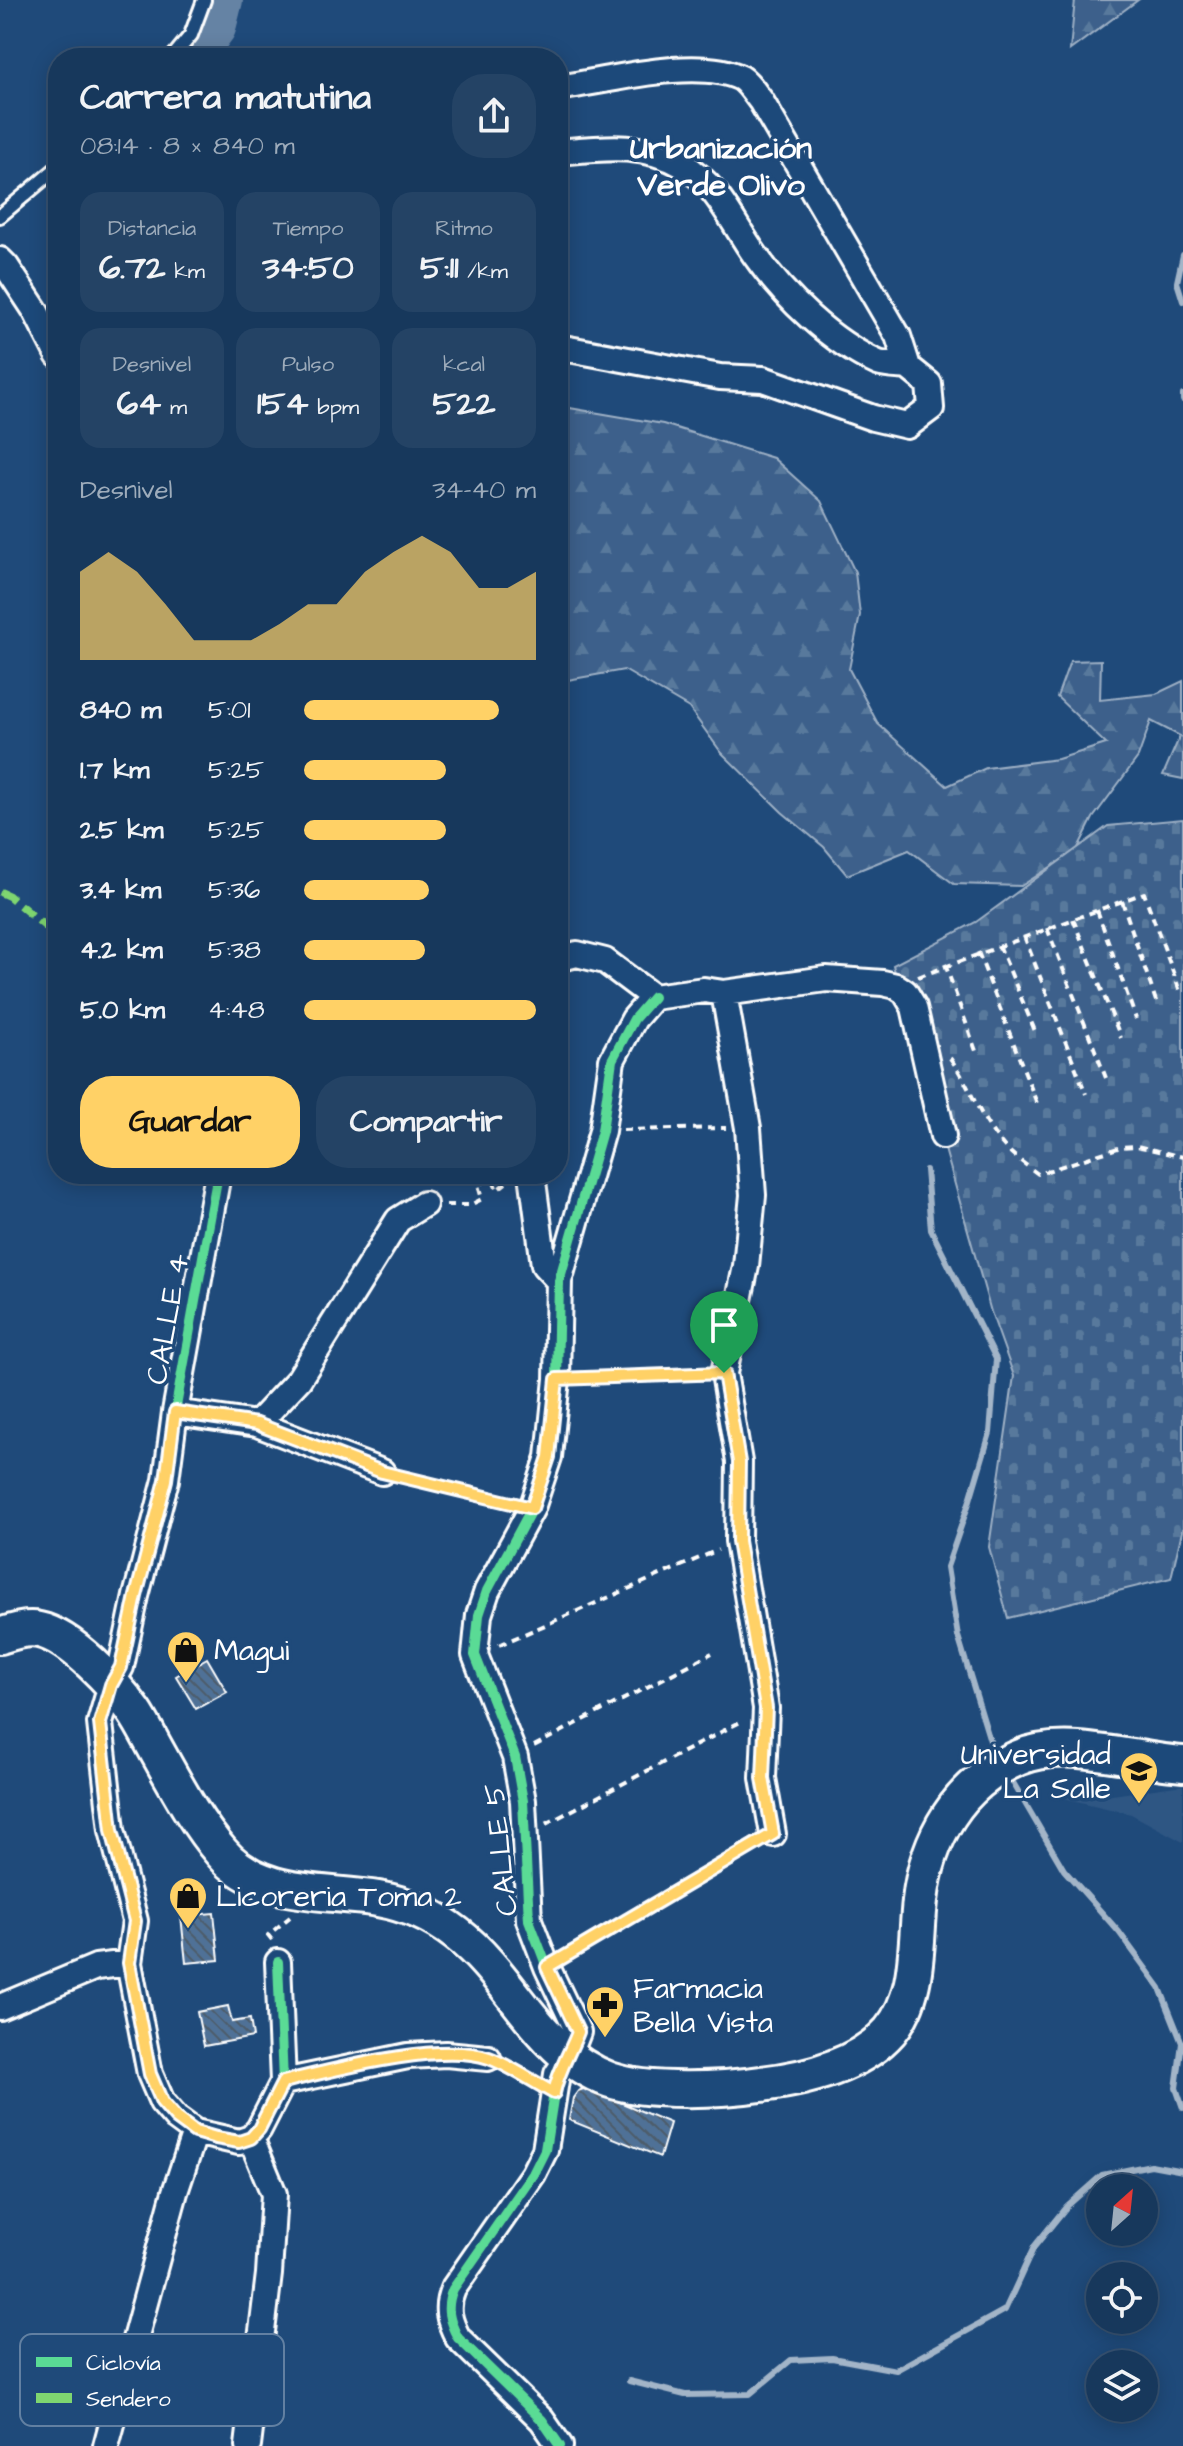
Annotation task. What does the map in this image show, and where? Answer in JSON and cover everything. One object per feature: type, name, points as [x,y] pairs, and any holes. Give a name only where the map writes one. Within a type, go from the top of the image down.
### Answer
[{"type":"main road","points":[[0,1636],[14,1631],[39,1630],[65,1642],[87,1659],[134,1711],[186,1802],[224,1856],[244,1871],[286,1889],[381,1899],[420,1911],[455,1932],[483,1956],[547,2038],[568,2058],[610,2080],[641,2086],[708,2088],[790,2081],[861,2056],[890,2030],[905,2006],[914,1972],[920,1899],[930,1859],[946,1818],[974,1785],[1020,1757],[1048,1749],[1183,1764]]},
{"type":"street","points":[[568,86],[684,69],[722,70],[745,80],[761,101],[898,336],[908,367]]},
{"type":"street","points":[[568,151],[620,146],[647,151],[681,164],[702,177],[756,257],[807,315],[857,351],[881,364],[908,367],[929,384],[931,408],[907,426],[873,418],[763,379],[720,377],[568,349]]},
{"type":"street","points":[[0,260],[35,310],[48,335]]},
{"type":"street","points":[[568,956],[577,954],[605,961],[653,997],[704,990],[724,993],[826,979],[896,986],[905,992],[914,1007],[943,1136]]},
{"type":"street","points":[[724,993],[748,1128],[751,1209],[746,1266],[724,1373],[739,1462],[738,1541],[766,1708],[763,1778],[773,1834]]},
{"type":"street","name":"CALLE 5","points":[[560,2446],[542,2420],[458,2338],[450,2322],[447,2302],[533,2174],[545,2150],[557,2074],[568,2058],[578,2032],[529,1920],[523,1801],[515,1757],[475,1655],[479,1615],[487,1591],[532,1508],[549,1457],[557,1379],[559,1281],[602,1131],[612,1060],[634,1019],[653,997]]},
{"type":"street","name":"CALLE 4","points":[[216,1184],[175,1412],[166,1480],[121,1667],[111,1685],[100,1723],[112,1830],[135,1921],[129,1963],[150,2074],[162,2102],[176,2118],[195,2132],[239,2142],[251,2138]]},
{"type":"street","points":[[533,1184],[544,1265],[559,1281]]},
{"type":"street","points":[[257,1424],[299,1379],[398,1220],[424,1204]]},
{"type":"street","name":"CALLE 4","points":[[175,1412],[257,1424],[382,1472]]},
{"type":"street","points":[[262,2334],[274,2194],[251,2138],[259,2129],[283,2082],[278,1962]]},
{"type":"street","points":[[0,2007],[96,1967],[129,1963]]},
{"type":"street","points":[[283,2082],[408,2056],[446,2054],[488,2058]]},
{"type":"street","points":[[136,2334],[175,2192],[195,2132]]},
{"type":"street","points":[[106,2446],[111,2426]]},
{"type":"street","points":[[248,2446],[250,2426]]},
{"type":"lane","points":[[180,48],[191,35],[204,0]]},
{"type":"lane","points":[[0,216],[48,175]]},
{"type":"path","points":[[896,986],[945,964],[1144,893],[1181,994]]},
{"type":"path","points":[[1122,901],[1157,1004]]},
{"type":"path","points":[[1097,910],[1136,1019]]},
{"type":"path","points":[[1073,919],[1121,1038]]},
{"type":"path","points":[[1047,928],[1106,1078]]},
{"type":"path","points":[[1024,936],[1086,1094]]},
{"type":"path","points":[[999,945],[1035,1031]]},
{"type":"path","points":[[978,952],[1038,1106]]},
{"type":"path","points":[[945,964],[976,1051]]},
{"type":"path","points":[[946,1052],[1003,1146],[1038,1174],[1121,1147],[1137,1146],[1183,1157]]},
{"type":"path","points":[[602,1131],[748,1128]]},
{"type":"path","points":[[424,1204],[470,1205],[482,1199],[480,1184]]},
{"type":"path","points":[[557,1379],[724,1373]]},
{"type":"path","points":[[382,1472],[532,1508]]},
{"type":"path","points":[[475,1655],[738,1541]]},
{"type":"path","points":[[515,1757],[712,1653]]},
{"type":"path","points":[[523,1836],[766,1708]]},
{"type":"path","points":[[547,1967],[773,1834]]},
{"type":"path","points":[[268,1935],[295,1913]]},
{"type":"path","points":[[488,2058],[554,2093]]},
{"type":"shaded area","name":"Universidad La Salle","points":[[1183,1785],[1183,1842],[1131,1814],[1055,1796],[1105,1796]]},
{"type":"green space","points":[[1075,0],[1138,0],[1070,50]]},
{"type":"green space","points":[[568,408],[663,424],[773,458],[821,501],[855,572],[860,615],[849,669],[878,724],[947,786],[986,768],[1058,759],[1106,744],[1057,697],[1070,661],[1101,660],[1100,700],[1156,694],[1183,681],[1183,779],[1163,775],[1180,736],[1151,721],[1138,757],[1093,818],[1077,850],[1021,886],[954,884],[909,850],[847,875],[824,847],[782,812],[721,752],[689,708],[624,670],[568,680]]},
{"type":"green space","points":[[1183,819],[1183,1527],[1171,1578],[1008,1618],[989,1547],[1014,1376],[991,1312],[893,965],[976,922],[1108,826]]},
{"type":"building","points":[[207,1658],[227,1692],[196,1709],[176,1676]]},
{"type":"building","points":[[214,1913],[219,1960],[186,1963],[181,1916]]},
{"type":"building","points":[[228,2006],[232,2022],[250,2019],[253,2037],[204,2046],[197,2012]]},
{"type":"building","points":[[586,2088],[670,2123],[660,2157],[569,2120],[573,2098],[578,2091]]},
{"type":"waterway","points":[[202,48],[217,28],[224,0]]},
{"type":"waterway","points":[[1183,255],[1177,282],[1183,301]]},
{"type":"waterway","points":[[1183,395],[1183,400]]},
{"type":"waterway","points":[[926,1170],[931,1230],[996,1359],[990,1433],[947,1567],[958,1636],[990,1741]]},
{"type":"waterway","points":[[1008,1774],[1064,1870],[1119,1932],[1160,1988],[1182,2043],[1176,2088],[1183,2108]]},
{"type":"waterway","points":[[629,2381],[685,2395],[750,2394],[791,2360],[832,2358],[896,2370],[1005,2310],[1034,2247],[1067,2206],[1102,2175],[1151,2165],[1183,2171]]},
{"type":"marked path","points":[[0,892],[48,929]]},
{"type":"cycle path","points":[[560,2446],[542,2420],[458,2338],[449,2314],[453,2289],[533,2174],[545,2150],[557,2074],[568,2058],[578,2032],[529,1920],[523,1801],[515,1757],[475,1655],[479,1615],[487,1591],[532,1508],[549,1457],[557,1379],[559,1281],[602,1131],[612,1060],[634,1019],[653,997]]},
{"type":"cycle path","points":[[216,1184],[175,1412],[166,1480],[121,1667],[111,1685],[100,1723],[112,1830],[135,1921],[129,1963],[150,2074],[162,2102],[176,2118],[195,2132],[239,2142],[251,2138],[259,2129],[283,2082],[278,1962]]},
{"type":"place","name":"Magui","points":[[186,1684]]},
{"type":"place","name":"Universidad La Salle","points":[[1139,1805]]},
{"type":"place","name":"Licoreria Toma 2","points":[[188,1930]]},
{"type":"place","name":"Farmacia Bella Vista","points":[[605,2039]]},
{"type":"district","name":"Urbanización Verde Olivo","points":[[721,166]]},
{"type":"route","points":[[724,1373],[739,1462],[738,1541],[766,1708],[763,1778],[773,1834],[547,1967],[578,2032],[568,2058],[557,2074],[554,2093],[488,2058],[446,2054],[408,2056],[283,2082],[259,2129],[251,2138],[239,2142],[195,2132],[176,2118],[162,2102],[150,2074],[129,1963],[135,1921],[112,1830],[100,1723],[111,1685],[121,1667],[166,1480],[175,1412],[257,1424],[382,1472],[532,1508],[549,1457],[557,1379],[724,1373]]}]
